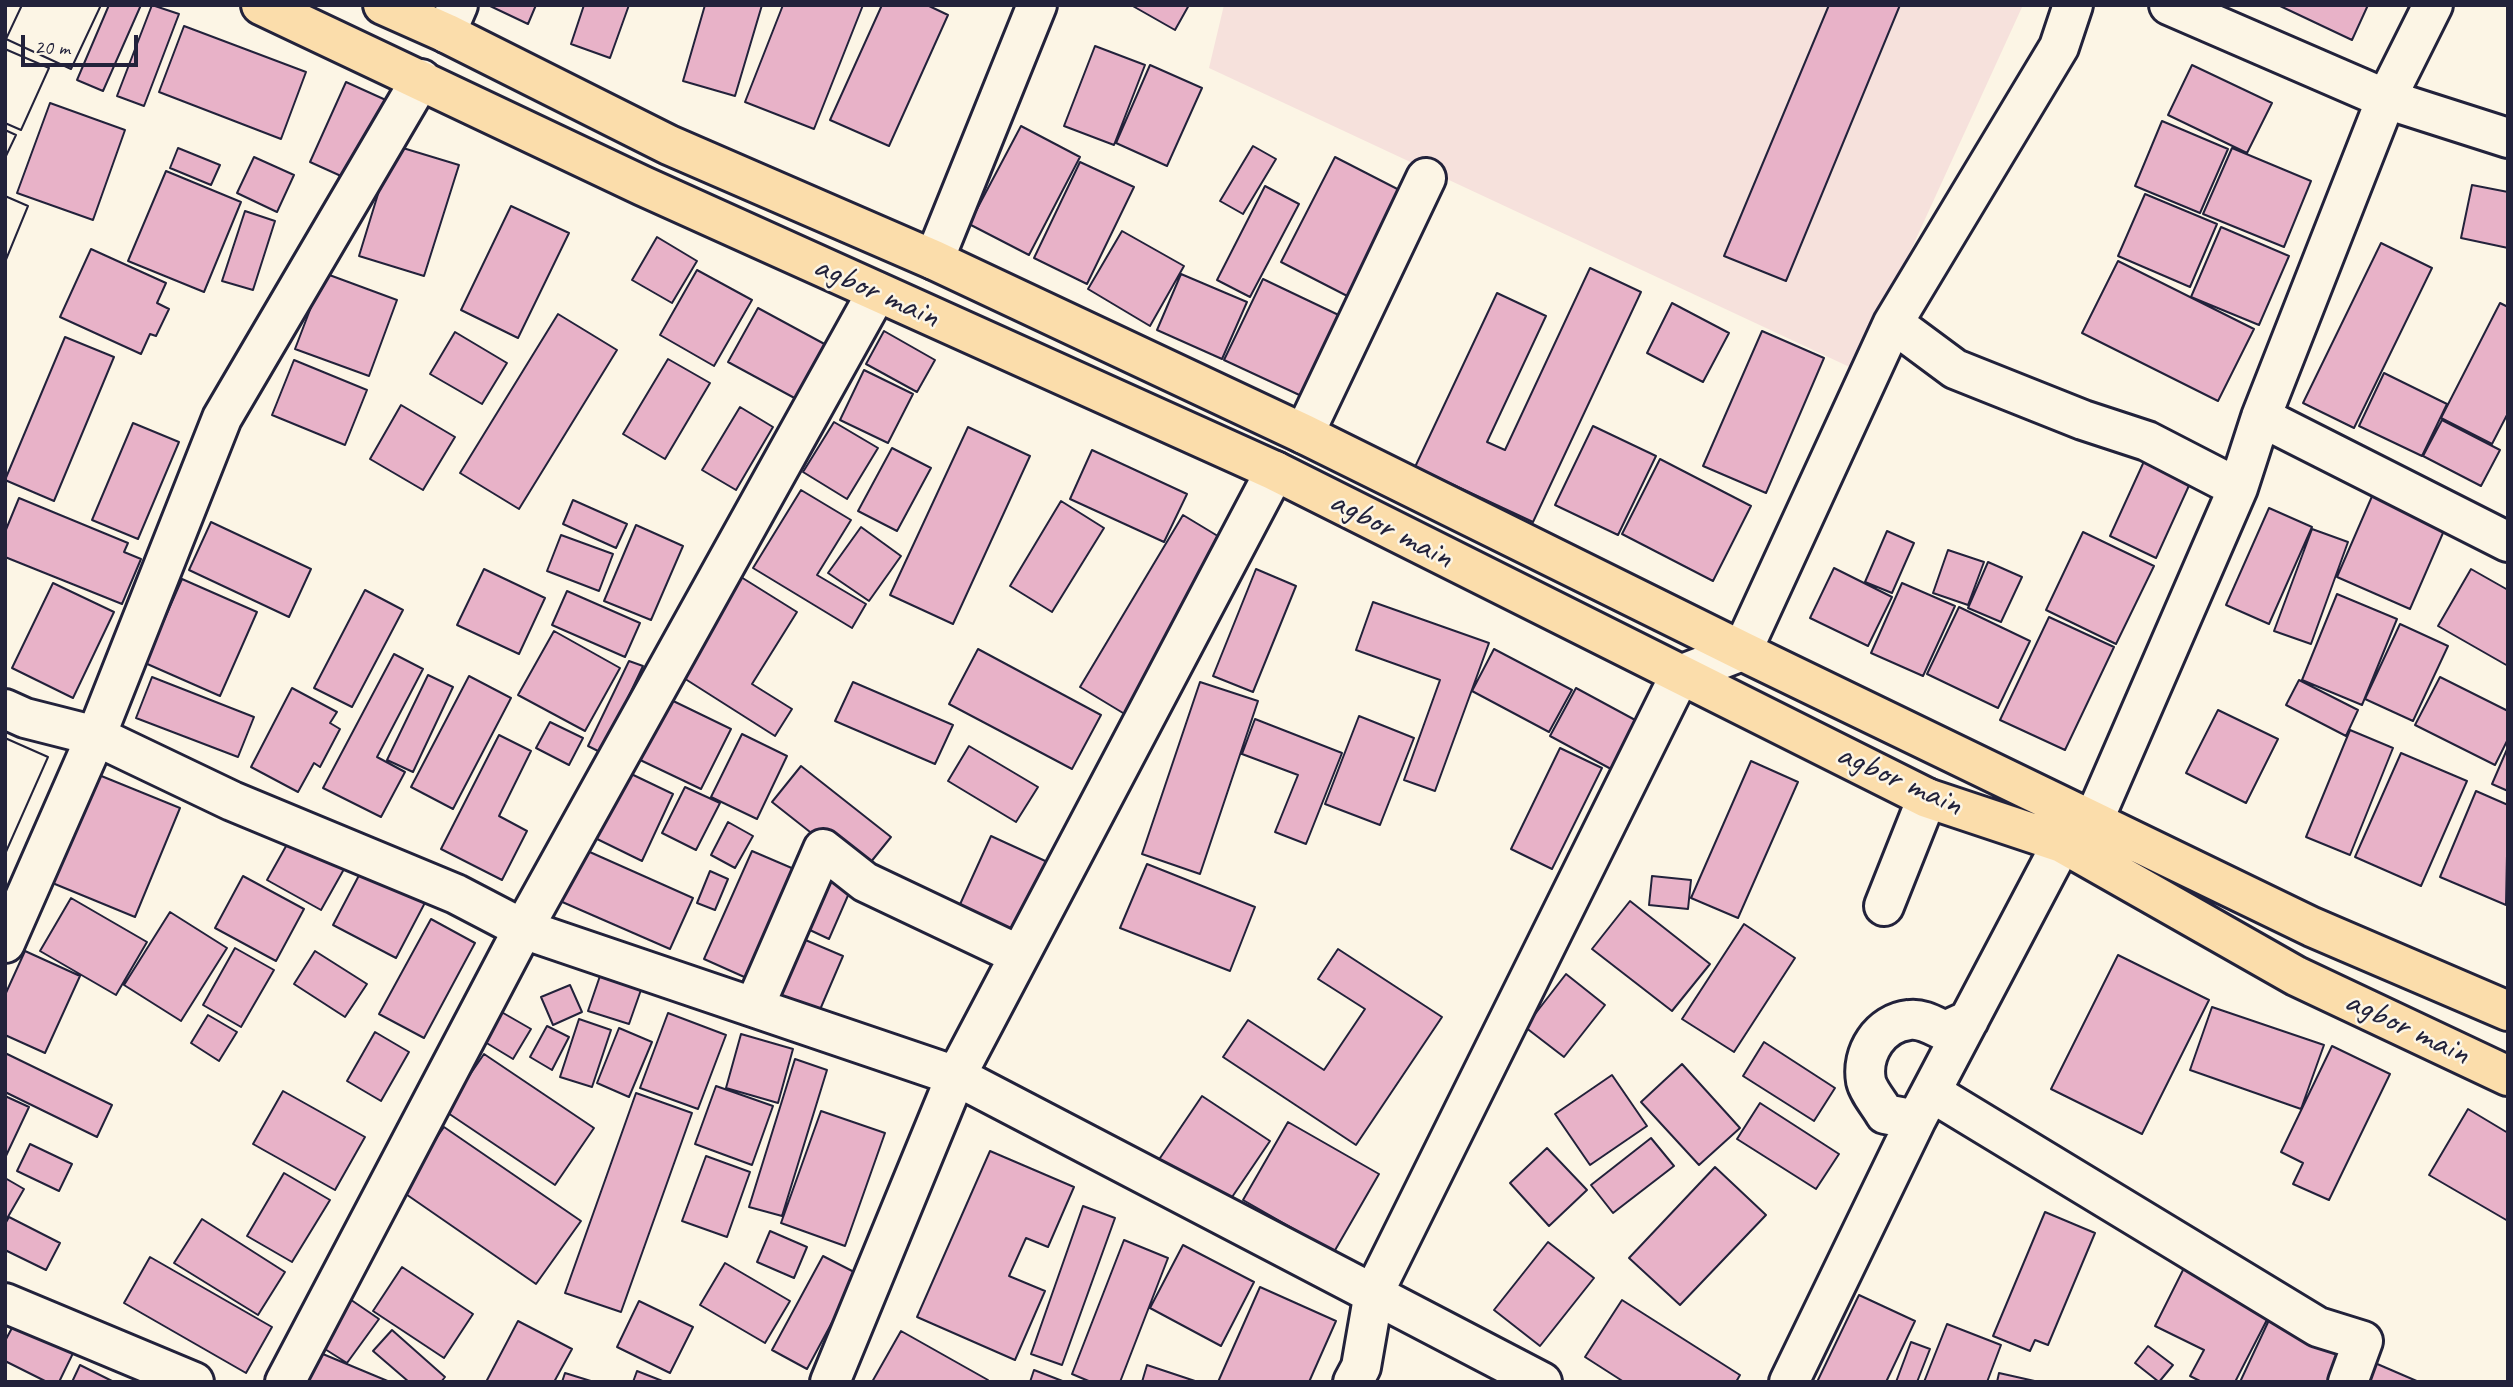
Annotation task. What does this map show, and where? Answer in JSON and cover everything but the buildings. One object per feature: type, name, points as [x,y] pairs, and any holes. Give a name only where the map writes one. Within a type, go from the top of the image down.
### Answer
[{"type":"main road","name":"agbor main","points":[[261,5],[643,186],[1275,471],[1927,799],[2062,843],[2296,976],[2508,1076]]},
{"type":"main road","name":"agbor main","points":[[383,5],[452,19],[669,145],[934,260],[1304,434],[1742,652],[2094,819],[2312,927],[2508,1011]]},
{"type":"main road","points":[[643,186],[669,145]]},
{"type":"street","points":[[934,260],[1037,5]]},
{"type":"street","points":[[1353,1382],[1361,1367],[1374,1293],[1680,676],[1742,652],[1893,323],[2059,47],[2073,5]]},
{"type":"street","points":[[2169,5],[2386,99],[2508,138]]},
{"type":"street","points":[[1789,1382],[1924,1106],[2062,843],[2094,819],[2238,488],[2261,417],[2386,99],[2433,5]]},
{"type":"street","points":[[5,943],[96,736],[222,418],[421,79]]},
{"type":"street","points":[[1304,434],[1426,178]]},
{"type":"street","points":[[285,1382],[523,929],[877,292]]},
{"type":"street","points":[[1893,323],[1955,369],[2083,420],[2147,441],[2238,488]]},
{"type":"street","points":[[2261,417],[2508,542]]},
{"type":"street","points":[[830,1382],[956,1076],[1275,471]]},
{"type":"street","points":[[5,709],[96,736],[232,801],[456,894],[523,929],[755,1005],[956,1076],[1542,1382]]},
{"type":"street","points":[[1884,906],[1927,799]]},
{"type":"street","points":[[755,1005],[823,849],[865,881],[1019,955]]},
{"type":"street","points":[[1969,1020],[1945,1031],[1924,1021],[1908,1020],[1885,1029],[1868,1050],[1866,1082],[1885,1114],[1924,1106],[2318,1327],[2362,1341],[2348,1382]]},
{"type":"street","points":[[5,1303],[194,1382]]},
{"type":"shaded area","points":[[1224,5],[2023,5],[1856,370],[1209,68]]}]
